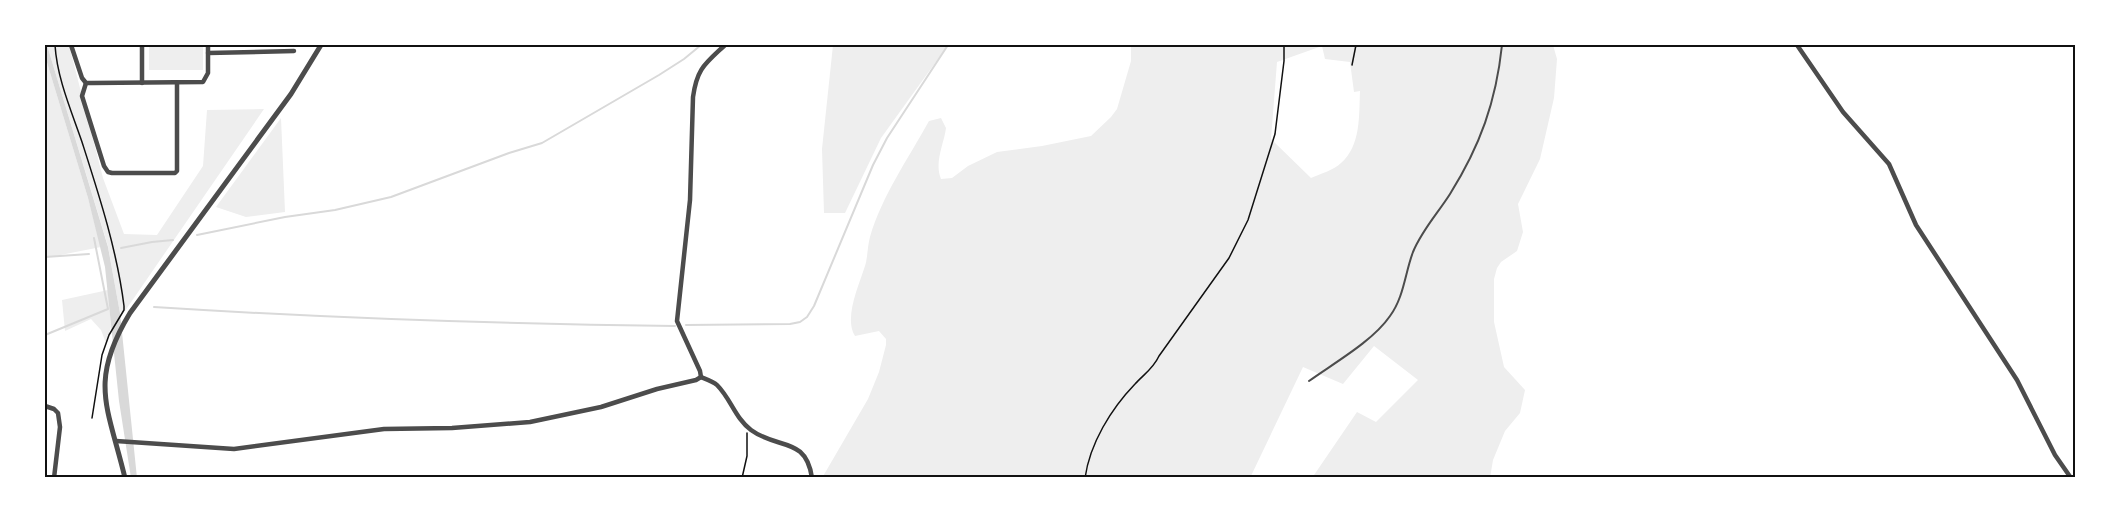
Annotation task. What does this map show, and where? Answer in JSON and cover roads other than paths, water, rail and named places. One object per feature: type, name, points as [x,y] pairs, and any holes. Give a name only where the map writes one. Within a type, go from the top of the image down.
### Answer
[{"type":"street","points":[[71,45],[78,70],[86,83],[82,96],[104,166],[108,172],[175,173],[177,171],[177,83]]},
{"type":"street","points":[[142,45],[142,83]]},
{"type":"street","points":[[86,83],[204,82],[208,73],[208,45]]},
{"type":"street","points":[[275,45],[275,52]]},
{"type":"street","points":[[125,478],[107,411],[104,383],[109,354],[120,328],[291,94],[321,45]]},
{"type":"street","points":[[701,377],[677,321],[690,200],[693,97],[695,81],[701,68],[725,45]]},
{"type":"street","points":[[1797,45],[1843,112],[1889,164],[1916,225],[2017,380],[2055,455],[2072,478]]},
{"type":"street","points":[[208,53],[294,51]]},
{"type":"street","points":[[116,441],[234,449],[384,429],[452,428],[530,422],[601,407],[701,377]]},
{"type":"street","points":[[701,377],[717,384],[742,423],[754,433],[800,451],[806,457],[812,478]]},
{"type":"street","points":[[45,406],[54,409],[60,420],[54,478]]},
{"type":"lane","points":[[1309,381],[1377,331],[1391,315],[1408,273],[1413,251],[1428,224],[1450,195],[1485,123],[1493,100],[1502,45]]},
{"type":"waterway","points":[[197,235],[285,217],[335,210],[391,197],[542,143],[659,75],[701,45]]},
{"type":"waterway","points":[[686,325],[790,324],[800,322],[807,317],[814,306],[873,165],[887,138],[948,45]]},
{"type":"waterway","points":[[45,335],[108,309],[94,238]]},
{"type":"waterway","points":[[121,248],[173,240]]},
{"type":"waterway","points":[[45,257],[89,254]]},
{"type":"waterway","points":[[154,307],[414,320],[675,326]]}]
